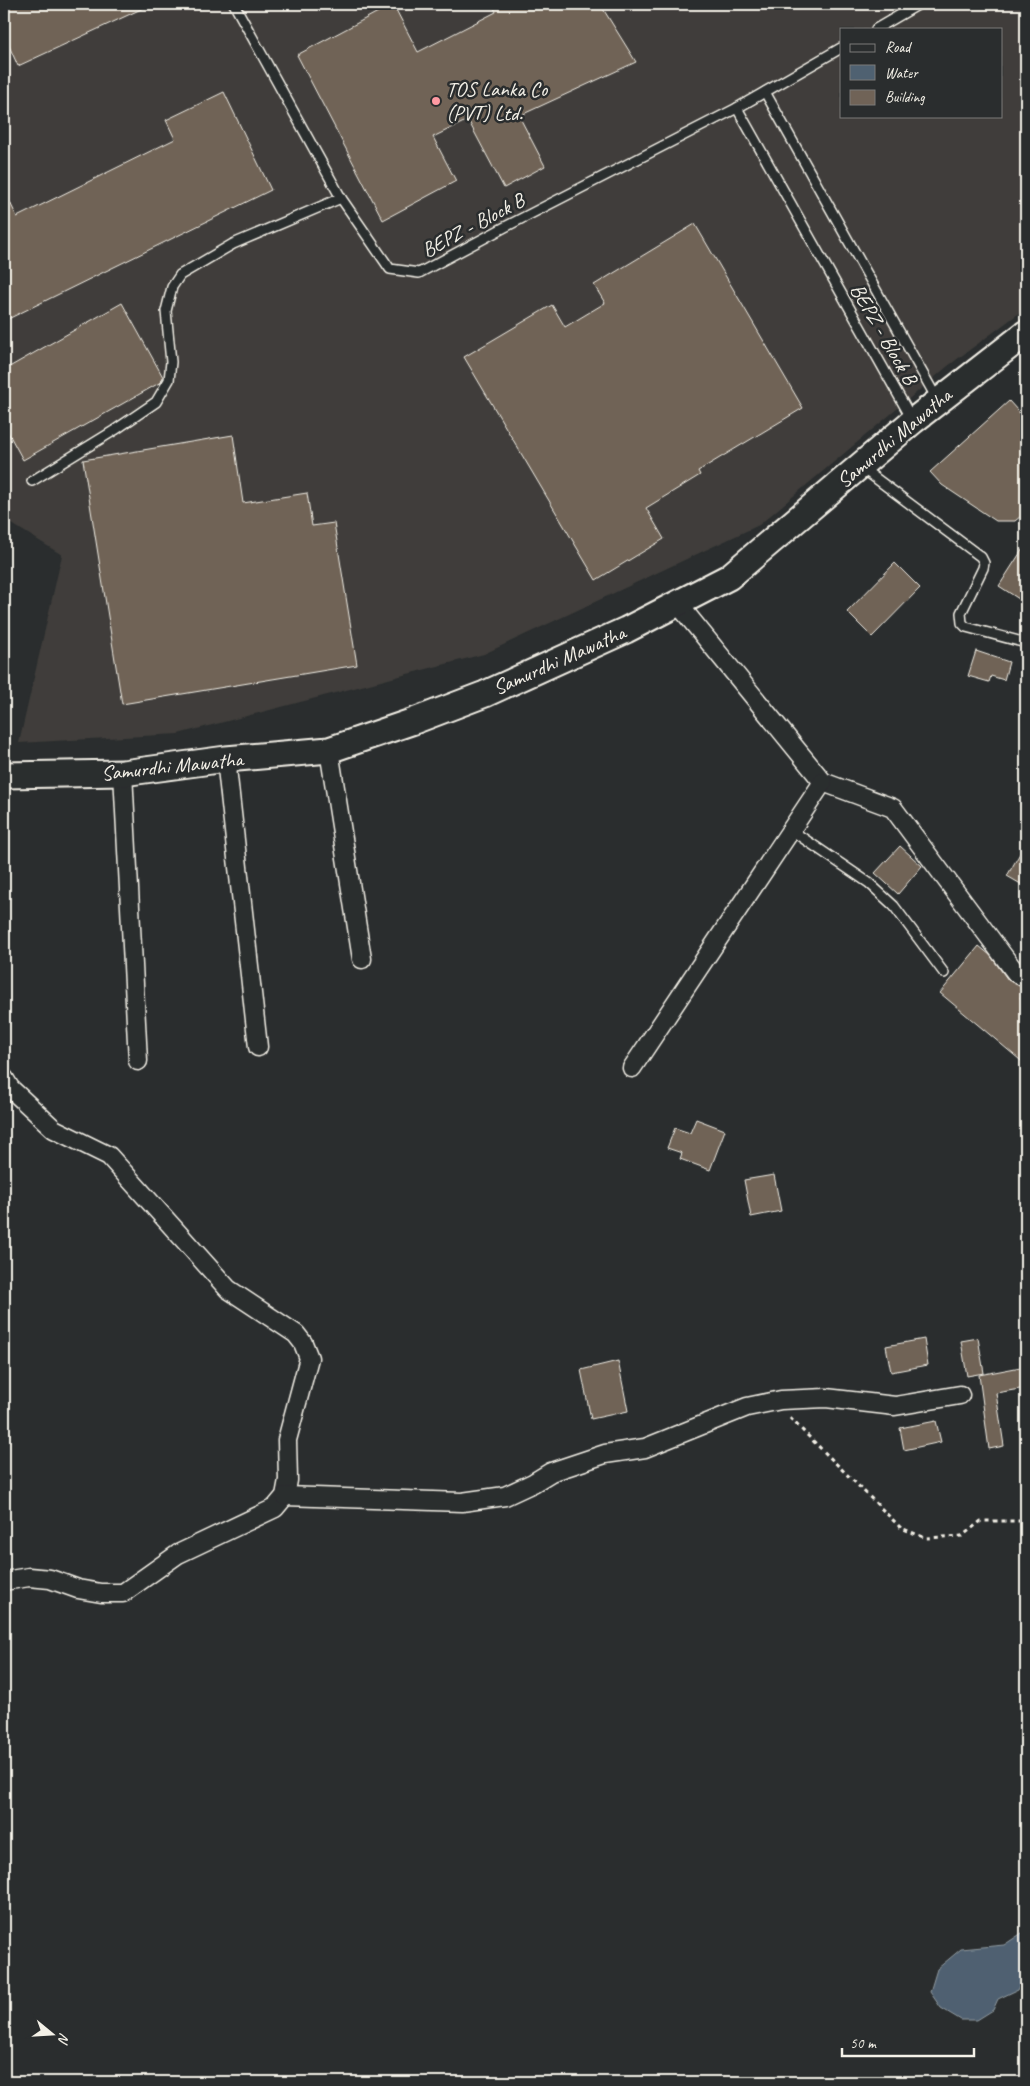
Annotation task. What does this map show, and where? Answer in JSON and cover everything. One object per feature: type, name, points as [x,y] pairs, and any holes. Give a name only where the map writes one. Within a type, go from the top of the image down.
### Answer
[{"type":"main road","name":"Samurdhi Mawatha","points":[[4,775],[123,773],[329,750],[485,694],[679,605],[729,577],[913,421],[1026,333]]},
{"type":"street","points":[[679,605],[823,782],[893,808],[1016,973],[1026,978]]},
{"type":"street","points":[[329,750],[362,959]]},
{"type":"street","points":[[226,760],[258,1047]]},
{"type":"street","points":[[123,773],[138,1061]]},
{"type":"street","points":[[632,1068],[823,782]]},
{"type":"street","points":[[4,1078],[10,1088],[54,1129],[109,1156],[228,1288],[296,1334],[303,1343],[308,1358],[287,1440],[288,1480],[285,1496],[275,1508],[178,1554],[123,1593],[93,1592],[50,1579],[29,1577],[4,1581]]},
{"type":"street","points":[[285,1496],[462,1502],[505,1496],[551,1472],[605,1454],[645,1448],[746,1407],[781,1400],[826,1398],[896,1406],[960,1395]]},
{"type":"lane","name":"BEPZ - Block B","points":[[234,4],[341,198],[390,269],[420,273],[505,227],[737,108],[840,49]]},
{"type":"lane","points":[[878,28],[919,4]]},
{"type":"lane","name":"BEPZ - Block B","points":[[765,92],[938,401]]},
{"type":"lane","name":"BEPZ - Block B","points":[[737,108],[913,421]]},
{"type":"lane","points":[[32,481],[115,430],[156,402],[169,380],[171,362],[166,310],[172,287],[180,275],[233,244],[341,198]]},
{"type":"lane","points":[[860,466],[981,557],[984,563],[961,613],[962,623],[966,627],[1026,643]]},
{"type":"lane","points":[[791,830],[875,888],[894,906],[944,973]]},
{"type":"path","points":[[783,1417],[792,1418],[901,1528],[926,1538],[962,1536],[981,1521],[1024,1521]]},
{"type":"shaded area","points":[[4,4],[1026,4],[1026,308],[948,366],[759,525],[484,654],[178,734],[19,743],[62,555],[4,519]]},
{"type":"water","points":[[1025,1931],[1026,1974],[1017,1990],[998,1999],[993,2010],[977,2020],[961,2020],[941,2008],[930,1992],[937,1969],[961,1949],[1004,1945]]},
{"type":"building","points":[[4,4],[152,4],[18,66],[4,35]]},
{"type":"building","name":"TOS Lanka Co (PVT) Ltd.","points":[[393,4],[418,52],[496,12],[492,4],[600,4],[636,62],[519,116],[545,166],[504,188],[468,120],[433,137],[456,181],[383,220],[297,55]]},
{"type":"building","points":[[224,92],[271,190],[4,321],[4,190],[17,217],[175,139],[166,120]]},
{"type":"building","points":[[695,224],[803,408],[698,471],[700,475],[646,508],[664,539],[596,580],[464,357],[552,305],[565,327],[605,303],[594,285]]},
{"type":"building","points":[[122,303],[163,377],[161,382],[23,460],[4,425],[4,370]]},
{"type":"building","points":[[1009,401],[1026,420],[1026,512],[1015,521],[996,521],[942,485],[930,472]]},
{"type":"building","points":[[233,435],[243,503],[307,493],[312,526],[334,523],[357,665],[122,704],[83,460]]},
{"type":"building","points":[[1026,544],[1026,588],[1019,599],[999,586]]},
{"type":"building","points":[[895,563],[920,588],[872,637],[847,612]]},
{"type":"building","points":[[976,651],[1009,662],[1004,680],[991,676],[989,682],[968,676]]},
{"type":"building","points":[[1026,843],[1026,887],[1007,876]]},
{"type":"building","points":[[900,846],[922,866],[898,894],[875,873]]},
{"type":"building","points":[[979,946],[990,955],[1008,980],[1026,989],[1020,998],[1026,1004],[1026,1065],[940,993]]},
{"type":"building","points":[[696,1119],[725,1130],[710,1170],[680,1159],[682,1153],[667,1148],[675,1128],[690,1133]]},
{"type":"building","points":[[774,1175],[781,1211],[751,1217],[744,1180]]},
{"type":"building","points":[[978,1338],[984,1373],[967,1376],[961,1341]]},
{"type":"building","points":[[924,1339],[928,1365],[891,1372],[886,1346]]},
{"type":"building","points":[[618,1361],[628,1411],[591,1419],[581,1370]]},
{"type":"building","points":[[1026,1366],[1026,1388],[996,1393],[1004,1446],[989,1449],[979,1375]]},
{"type":"building","points":[[936,1421],[941,1442],[904,1450],[900,1428]]},
{"type":"place","name":"TOS Lanka Co (PVT) Ltd.","points":[[436,101]]}]
